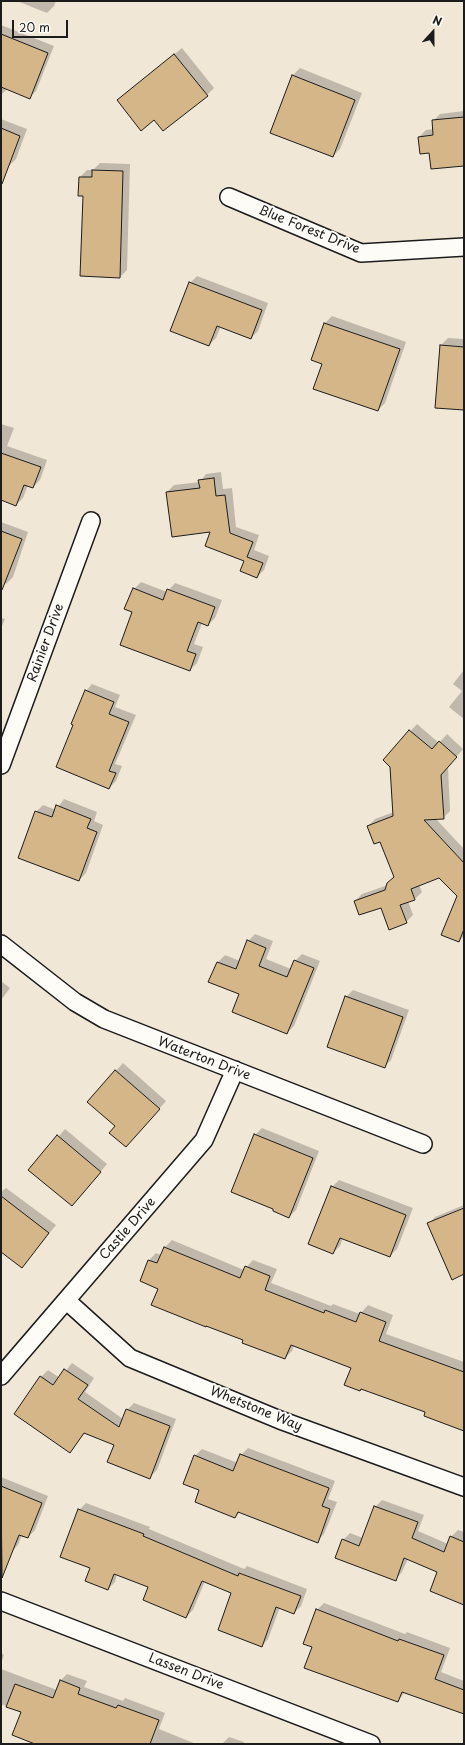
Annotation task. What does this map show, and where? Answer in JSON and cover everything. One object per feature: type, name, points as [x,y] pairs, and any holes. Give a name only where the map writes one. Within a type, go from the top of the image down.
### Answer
[{"type":"street","name":"Blue Forest Drive","points":[[229,197],[361,253],[464,246]]},
{"type":"street","name":"Rainier Drive","points":[[1,764],[91,520]]},
{"type":"street","name":"Waterton Drive","points":[[1,944],[75,1002],[104,1019],[423,1144]]},
{"type":"street","name":"Castle Drive","points":[[1,1376],[204,1140],[235,1070]]},
{"type":"street","name":"Whetstone Way","points":[[67,1300],[130,1358],[280,1420],[464,1487]]},
{"type":"street","name":"Lassen Drive","points":[[1,1601],[371,1744]]},
{"type":"building","points":[[1,34],[48,53],[30,99],[1,87]]},
{"type":"building","points":[[174,54],[208,96],[163,131],[154,120],[141,131],[117,100]]},
{"type":"building","points":[[292,75],[355,100],[333,157],[270,133]]},
{"type":"building","points":[[464,117],[464,166],[431,169],[429,153],[420,154],[418,137],[433,135],[432,120]]},
{"type":"building","points":[[1,128],[20,136],[2,184],[1,184]]},
{"type":"building","points":[[92,170],[123,171],[120,278],[80,276],[83,196],[78,196],[79,177],[92,177]]},
{"type":"building","points":[[189,282],[262,310],[251,339],[217,326],[209,346],[170,331]]},
{"type":"building","points":[[324,323],[400,349],[378,411],[313,389],[322,364],[311,360]]},
{"type":"building","points":[[440,345],[464,347],[464,410],[435,408]]},
{"type":"building","points":[[1,453],[41,467],[33,488],[24,485],[16,506],[1,500]]},
{"type":"building","points":[[214,478],[216,496],[225,495],[230,533],[253,542],[247,557],[263,563],[257,578],[240,571],[244,561],[205,546],[210,532],[172,537],[166,492],[200,488],[198,480]]},
{"type":"building","points":[[1,531],[22,539],[2,590],[1,590]]},
{"type":"building","points":[[133,588],[163,600],[167,589],[215,607],[208,626],[198,622],[187,651],[196,654],[190,671],[120,645],[132,612],[124,609]]},
{"type":"building","points":[[85,690],[114,702],[109,714],[129,722],[109,771],[116,773],[109,789],[56,767]]},
{"type":"building","points":[[409,730],[432,749],[439,741],[457,757],[441,775],[444,819],[424,820],[464,863],[464,929],[459,942],[441,935],[457,896],[439,878],[411,889],[415,900],[400,905],[407,923],[389,930],[381,908],[359,915],[354,901],[385,890],[387,883],[394,877],[380,842],[374,844],[367,826],[393,816],[390,767],[383,760]]},
{"type":"building","points":[[56,805],[91,819],[87,828],[97,832],[79,881],[18,858],[35,811],[52,817]]},
{"type":"building","points":[[247,940],[266,948],[259,966],[287,977],[294,960],[314,968],[287,1034],[232,1012],[239,994],[208,982],[217,962],[236,969]]},
{"type":"building","points":[[345,996],[403,1017],[385,1068],[327,1047]]},
{"type":"building","points":[[115,1070],[160,1109],[126,1147],[109,1133],[115,1126],[87,1102]]},
{"type":"building","points":[[254,1134],[313,1158],[289,1218],[273,1211],[273,1209],[231,1192]]},
{"type":"building","points":[[57,1135],[101,1172],[72,1206],[28,1170]]},
{"type":"building","points":[[331,1186],[406,1215],[390,1257],[340,1238],[333,1254],[308,1244]]},
{"type":"building","points":[[1,1196],[49,1233],[22,1268],[1,1252]]},
{"type":"building","points":[[464,1208],[464,1274],[452,1280],[427,1223]]},
{"type":"building","points":[[164,1247],[240,1278],[245,1266],[270,1276],[265,1290],[324,1313],[325,1310],[356,1322],[360,1312],[386,1322],[379,1341],[464,1372],[464,1431],[424,1416],[425,1412],[361,1389],[360,1391],[344,1385],[351,1368],[291,1345],[285,1359],[242,1343],[243,1340],[151,1305],[158,1289],[140,1281],[148,1260],[157,1263]]},
{"type":"building","points":[[64,1369],[88,1385],[78,1399],[119,1427],[126,1409],[170,1426],[150,1479],[107,1462],[114,1445],[84,1433],[70,1453],[14,1414],[40,1376],[53,1385]]},
{"type":"building","points":[[240,1454],[329,1488],[322,1506],[330,1509],[318,1543],[238,1512],[235,1518],[195,1502],[199,1490],[183,1484],[194,1455],[233,1471]]},
{"type":"building","points":[[1,1486],[42,1503],[28,1538],[19,1535],[2,1578]]},
{"type":"building","points":[[374,1506],[418,1522],[412,1538],[444,1552],[450,1536],[464,1542],[464,1605],[430,1591],[437,1572],[404,1558],[396,1581],[335,1558],[342,1539],[359,1546]]},
{"type":"building","points":[[78,1509],[144,1534],[143,1536],[238,1576],[239,1573],[301,1596],[294,1614],[276,1607],[262,1647],[218,1630],[231,1593],[202,1581],[186,1618],[143,1600],[148,1587],[114,1574],[108,1590],[85,1581],[90,1568],[60,1557]]},
{"type":"building","points":[[316,1609],[398,1641],[399,1639],[444,1655],[435,1679],[464,1690],[464,1714],[402,1692],[398,1702],[304,1668],[312,1647],[303,1644]]},
{"type":"building","points":[[60,1680],[80,1688],[78,1694],[116,1708],[118,1705],[159,1720],[150,1744],[35,1744],[12,1735],[21,1712],[6,1707],[15,1684],[53,1698]]}]
